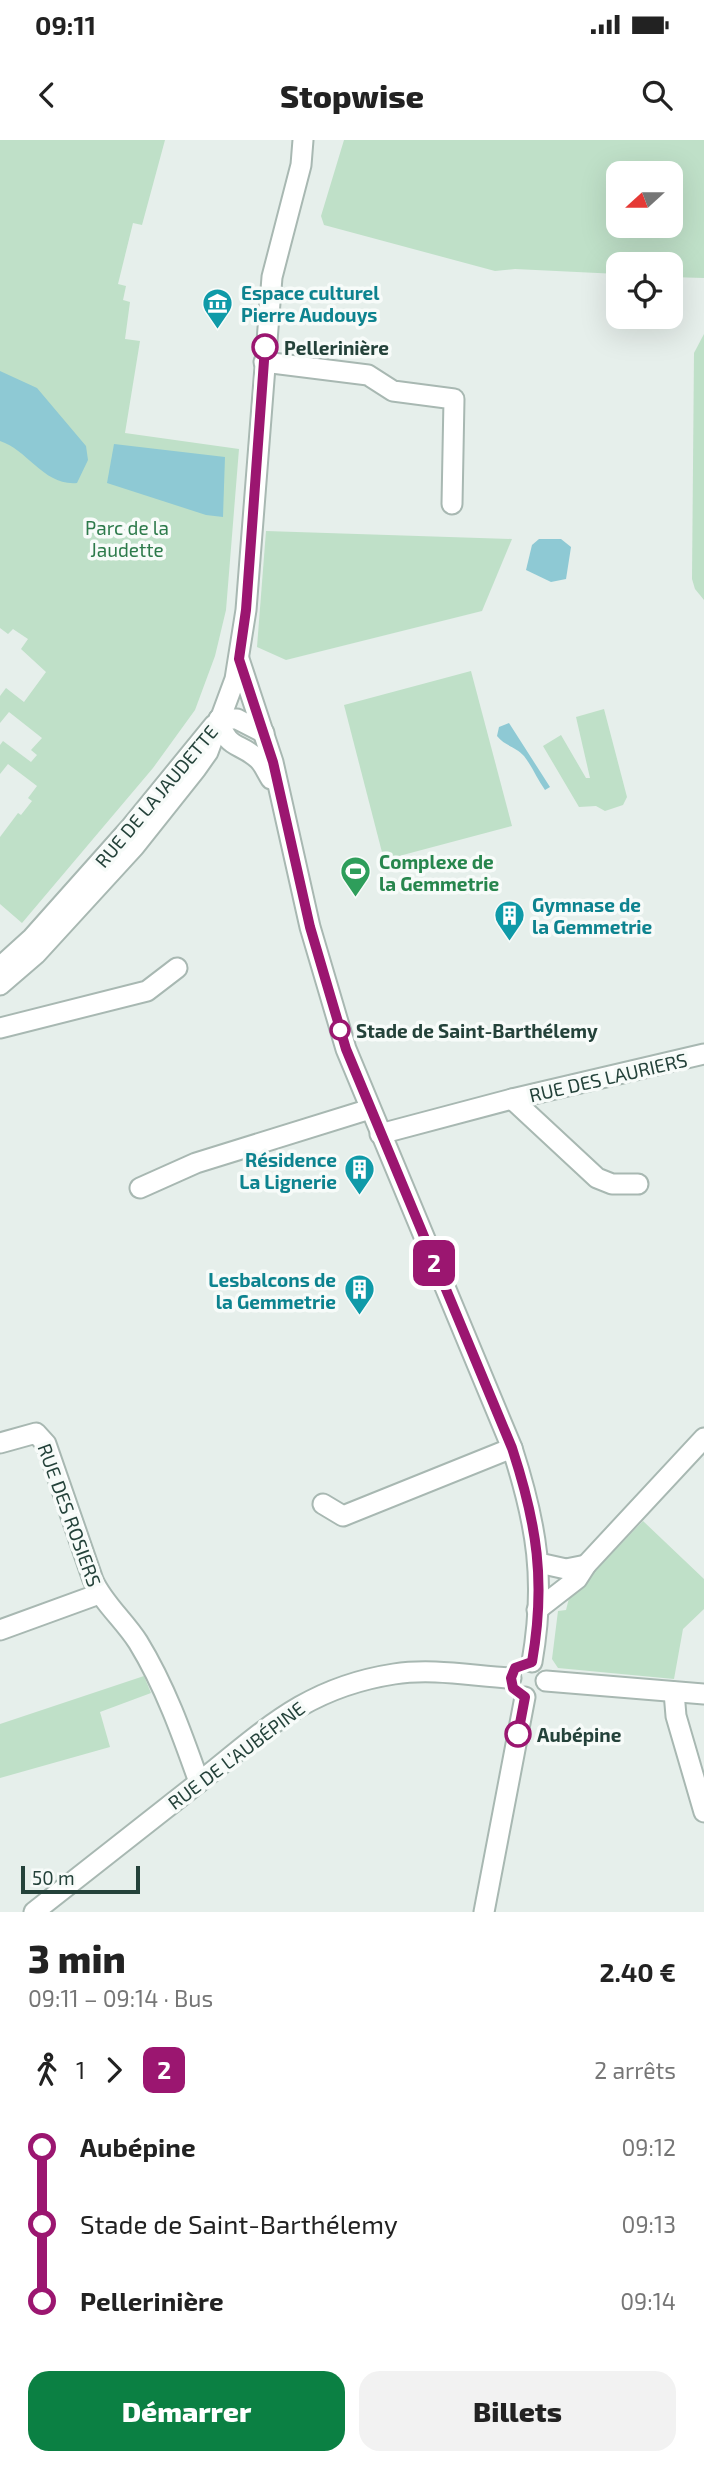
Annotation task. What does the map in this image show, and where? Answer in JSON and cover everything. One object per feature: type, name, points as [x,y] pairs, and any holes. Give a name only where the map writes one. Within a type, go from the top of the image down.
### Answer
[{"type":"street","points":[[277,790],[260,760],[234,746],[224,737],[219,719],[239,659],[246,610],[272,277],[301,165],[303,140]]},
{"type":"street","points":[[301,165],[313,140]]},
{"type":"street","points":[[264,362],[368,374],[393,391],[454,398],[452,504]]},
{"type":"street","points":[[239,659],[273,762],[277,790],[316,949],[346,1049],[512,1448],[531,1508],[539,1563],[532,1662]]},
{"type":"street","points":[[219,719],[237,719],[264,733]]},
{"type":"street","name":"RUE DE LA JAUDETTE","points":[[0,985],[36,954],[134,847],[208,752],[219,719]]},
{"type":"street","name":"RUE DE LA JAUDETTE","points":[[0,967],[32,938],[130,828],[219,719]]},
{"type":"street","points":[[208,752],[234,746]]},
{"type":"street","points":[[0,1028],[147,991],[177,968]]},
{"type":"street","name":"RUE DES LAURIERS","points":[[380,1134],[512,1099],[704,1054]]},
{"type":"street","name":"RUE DES LAURIERS","points":[[512,1099],[597,1178],[612,1184],[638,1184]]},
{"type":"street","points":[[140,1188],[196,1163],[370,1109]]},
{"type":"street","name":"RUE DES ROSIERS","points":[[2,1436],[36,1433],[46,1444],[99,1594],[117,1614],[144,1653],[178,1721],[199,1783]]},
{"type":"street","points":[[537,1610],[577,1579],[586,1565],[704,1437]]},
{"type":"street","points":[[323,1504],[343,1516],[512,1448]]},
{"type":"street","points":[[539,1563],[566,1569],[586,1565]]},
{"type":"street","points":[[0,1630],[99,1594]]},
{"type":"street","points":[[525,1697],[513,1688],[511,1678],[515,1668],[532,1662]]},
{"type":"street","points":[[525,1697],[542,1692],[546,1681],[544,1671],[532,1662]]},
{"type":"street","name":"RUE DE L’AUBÉPINE","points":[[34,1912],[286,1712],[336,1689],[394,1674],[422,1671],[511,1678]]},
{"type":"street","points":[[546,1681],[704,1694]]},
{"type":"street","points":[[674,1692],[676,1716],[704,1812]]},
{"type":"street","points":[[484,1912],[525,1697]]},
{"type":"green space","name":"Parc de la Jaudette","points":[[0,140],[165,140],[142,225],[133,223],[118,284],[126,286],[123,300],[130,302],[125,339],[140,341],[125,433],[239,449],[226,610],[215,656],[195,710],[153,768],[22,923],[0,904],[0,837],[18,813],[21,815],[32,801],[28,798],[37,786],[8,764],[0,774],[0,745],[3,741],[31,762],[37,755],[31,750],[42,738],[9,712],[0,723],[0,696],[6,688],[24,702],[46,672],[21,649],[28,639],[13,629],[8,634],[0,628]]},
{"type":"green space","points":[[344,140],[704,140],[704,278],[683,277],[683,252],[606,252],[606,273],[515,269],[495,271],[324,225],[321,216]]},
{"type":"green space","points":[[704,334],[704,600],[695,589],[692,579],[694,353]]},
{"type":"green space","points":[[266,531],[512,539],[482,611],[286,660],[257,647]]},
{"type":"green space","points":[[471,671],[512,826],[384,860],[344,705]]},
{"type":"green space","points":[[604,709],[627,797],[623,805],[605,811],[596,806],[579,807],[543,746],[561,735],[586,778],[590,778],[576,717]]},
{"type":"green space","points":[[643,1521],[704,1579],[704,1609],[683,1629],[674,1679],[558,1668],[552,1659],[558,1611],[566,1610],[569,1598]]},
{"type":"green space","points":[[144,1676],[151,1693],[100,1712],[110,1747],[0,1778],[0,1724]]},
{"type":"water","points":[[0,371],[37,388],[86,446],[88,460],[77,483],[55,479],[0,441]]},
{"type":"water","points":[[114,444],[225,457],[223,517],[206,515],[107,483]]},
{"type":"water","points":[[539,539],[561,539],[571,547],[566,579],[551,582],[526,570],[532,545]]},
{"type":"water","points":[[509,723],[550,787],[545,790],[524,756],[497,736],[499,727]]},
{"type":"bus line","name":"2","points":[[265,347],[246,610],[239,659],[273,762],[277,790],[310,927],[346,1049],[512,1448],[531,1508],[539,1563],[537,1635],[532,1662],[520,1664],[511,1678],[513,1688],[525,1697],[518,1734]]},
{"type":"place","name":"Espace culturel Pierre Audouys","points":[[218,330]]},
{"type":"place","name":"Pellerinière","points":[[265,347]]},
{"type":"place","name":"Complexe de la Gemmetrie","points":[[356,899]]},
{"type":"place","name":"Gymnase de la Gemmetrie","points":[[509,942]]},
{"type":"place","name":"Stade de Saint-Barthélemy","points":[[340,1030]]},
{"type":"place","name":"Résidence La Lignerie","points":[[360,1197]]},
{"type":"place","name":"Lesbalcons de la Gemmetrie","points":[[359,1317]]},
{"type":"place","name":"Aubépine","points":[[518,1734]]}]
